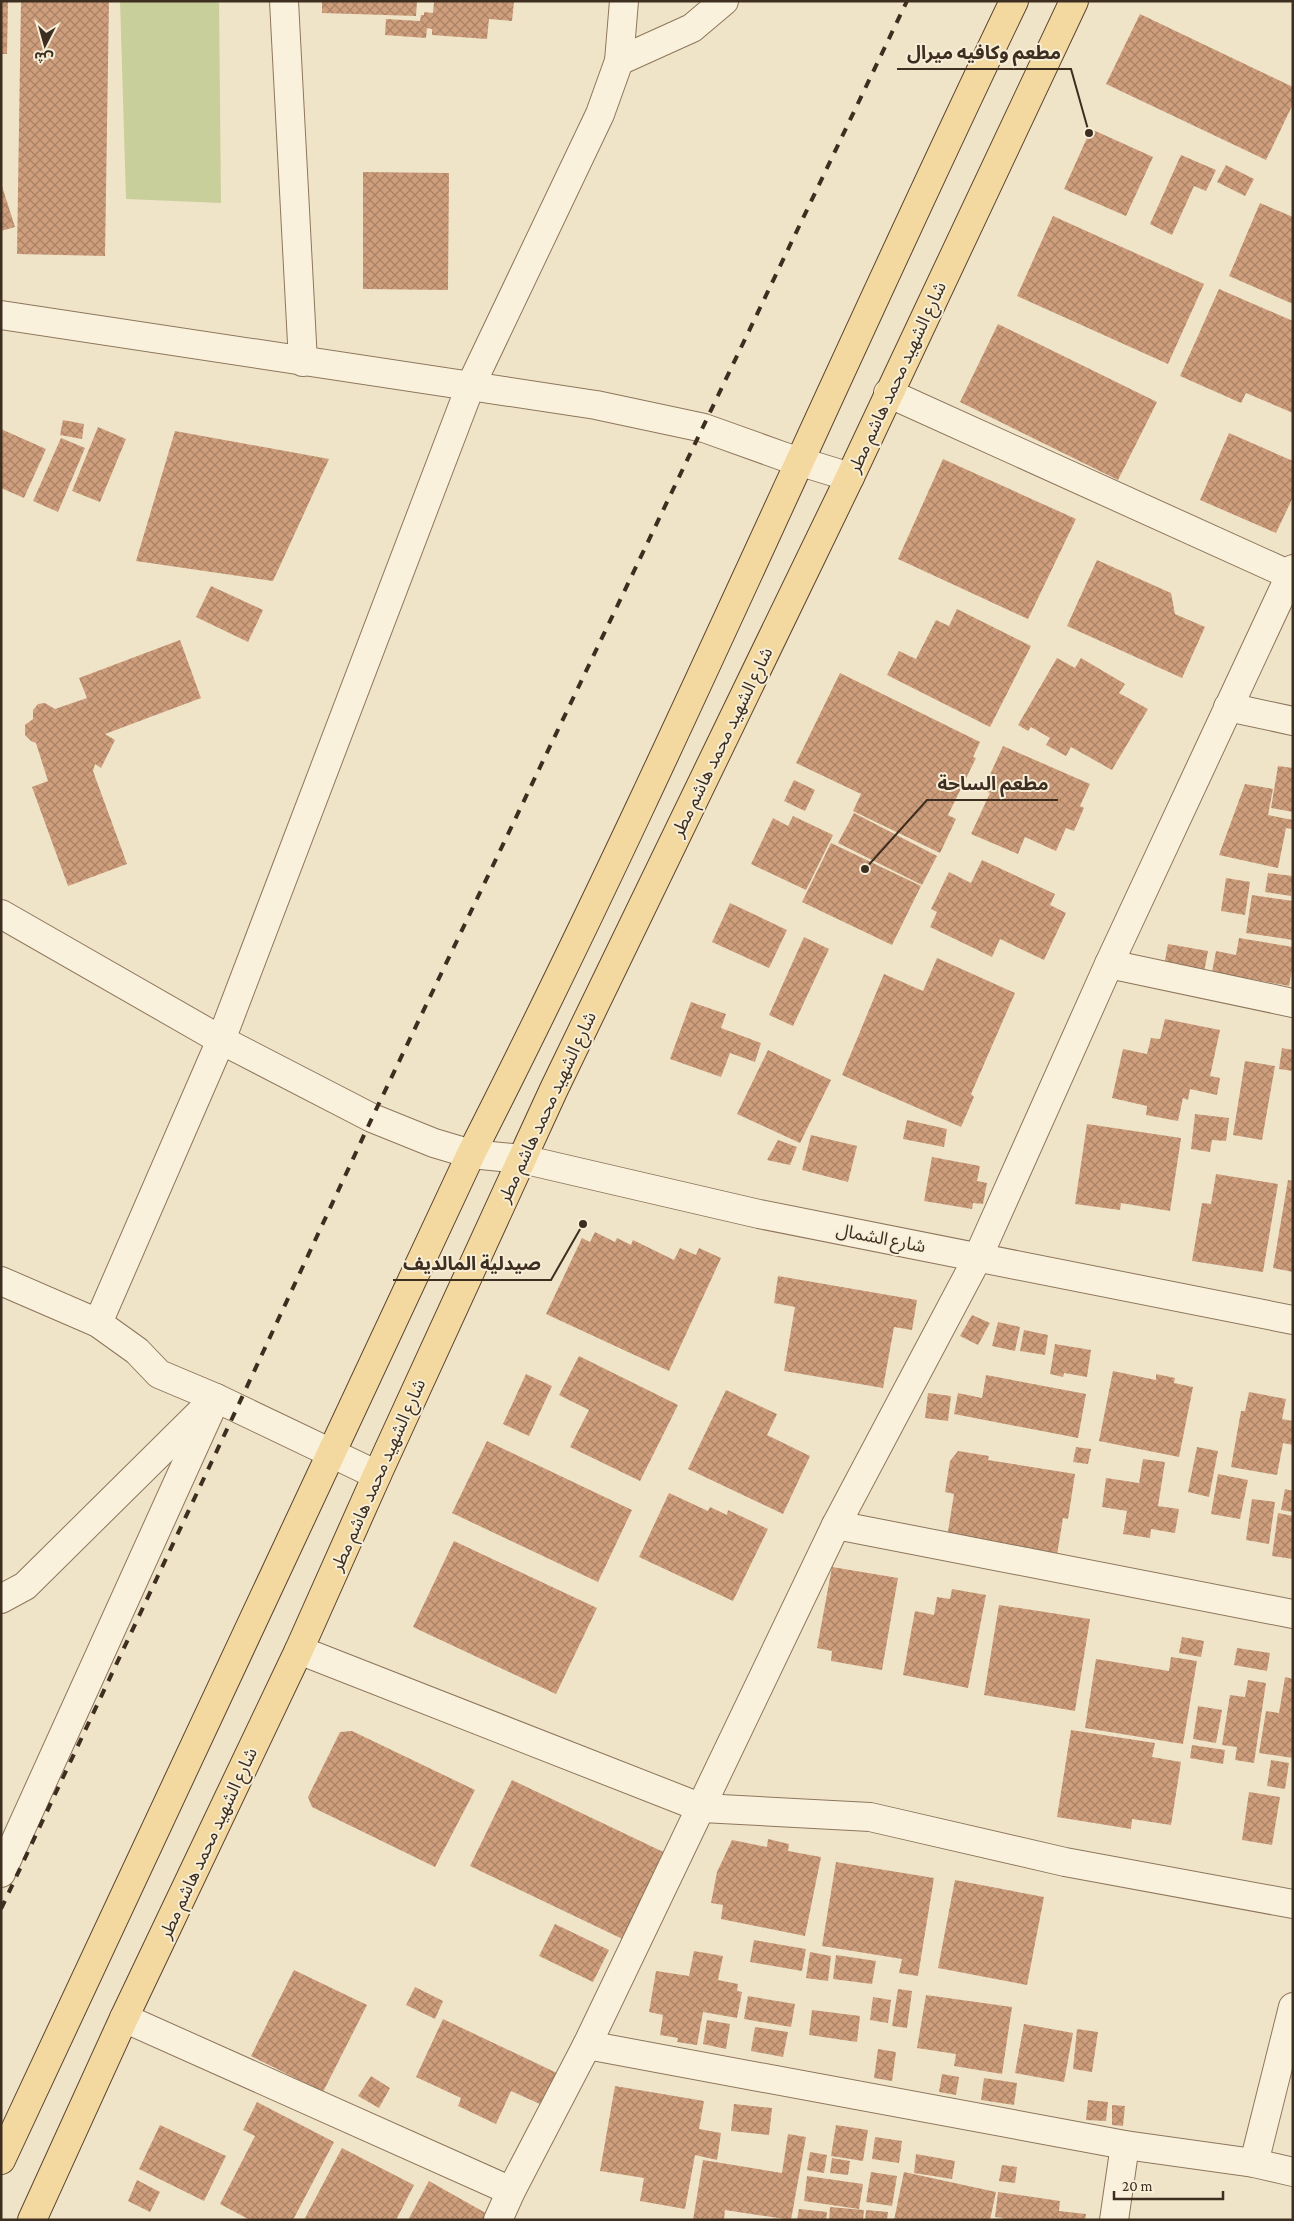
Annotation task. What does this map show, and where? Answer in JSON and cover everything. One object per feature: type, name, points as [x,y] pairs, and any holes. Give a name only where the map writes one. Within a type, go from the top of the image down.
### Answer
[{"type":"main road","points":[[1,2160],[471,1154],[688,702],[928,181],[1014,1]]},
{"type":"main road","name":"شارع الشهيد محمد هاشم مطر","points":[[32,2220],[124,2018],[299,1650],[522,1159],[850,477],[1074,1]]},
{"type":"street","points":[[284,1],[302,362]]},
{"type":"street","points":[[98,1323],[221,1040],[470,387],[600,114],[619,61],[624,1]]},
{"type":"street","points":[[619,61],[692,28],[724,1]]},
{"type":"street","points":[[1,315],[596,405],[704,428],[800,462],[850,477]]},
{"type":"street","points":[[498,2220],[510,2191],[587,2045],[836,1526],[978,1257],[1109,964],[1291,572],[888,393]]},
{"type":"street","points":[[1228,707],[1293,721]]},
{"type":"street","name":"شارع الشمال","points":[[1,914],[221,1040],[372,1118],[434,1143],[471,1154],[522,1159],[759,1214],[1293,1320]]},
{"type":"street","points":[[1109,964],[1293,1003]]},
{"type":"street","points":[[1,1281],[98,1323],[137,1351],[159,1374],[216,1398],[377,1475]]},
{"type":"street","points":[[1,1599],[25,1586],[216,1398]]},
{"type":"street","points":[[1,1873],[216,1398]]},
{"type":"street","points":[[836,1526],[1293,1614]]},
{"type":"street","points":[[299,1650],[702,1808],[870,1817],[1066,1862],[1293,1904]]},
{"type":"street","points":[[1254,2163],[1293,2007]]},
{"type":"street","points":[[124,2018],[510,2191]]},
{"type":"street","points":[[587,2045],[1125,2145],[1254,2163],[1293,2172]]},
{"type":"street","points":[[1114,2220],[1125,2145]]},
{"type":"green space","points":[[120,1],[219,1],[221,203],[126,199]]},
{"type":"building","points":[[1,1],[8,1],[7,54],[1,54]]},
{"type":"building","points":[[21,1],[109,1],[105,256],[17,254]]},
{"type":"building","points":[[322,1],[417,1],[416,16],[322,13]]},
{"type":"building","points":[[434,1],[514,1],[512,21],[489,19],[487,39],[432,35],[432,29],[427,28],[426,38],[385,35],[386,19],[420,21],[421,15],[424,15],[424,12],[433,13]]},
{"type":"building","points":[[1140,14],[1293,87],[1293,104],[1266,160],[1106,84]]},
{"type":"building","points":[[1091,129],[1153,157],[1126,216],[1064,189]]},
{"type":"building","points":[[1181,155],[1216,170],[1206,191],[1194,186],[1172,235],[1150,224]]},
{"type":"building","points":[[1226,165],[1254,179],[1245,196],[1217,182]]},
{"type":"building","points":[[363,172],[449,173],[448,290],[363,289]]},
{"type":"building","points":[[1,183],[15,227],[1,231]]},
{"type":"building","points":[[1260,203],[1293,217],[1293,304],[1229,276]]},
{"type":"building","points":[[1053,216],[1204,284],[1168,364],[1017,296]]},
{"type":"building","points":[[1219,289],[1293,321],[1293,413],[1246,393],[1241,403],[1180,376]]},
{"type":"building","points":[[998,324],[1157,402],[1118,480],[960,402]]},
{"type":"building","points":[[63,420],[84,424],[82,439],[60,435]]},
{"type":"building","points":[[98,427],[126,439],[100,502],[72,491]]},
{"type":"building","points":[[1,429],[46,449],[24,498],[1,488]]},
{"type":"building","points":[[175,431],[329,459],[273,581],[136,561]]},
{"type":"building","points":[[1229,433],[1293,461],[1293,497],[1276,533],[1200,500]]},
{"type":"building","points":[[61,438],[85,448],[58,512],[33,501]]},
{"type":"building","points":[[943,459],[1076,519],[1028,619],[898,559]]},
{"type":"building","points":[[1097,560],[1171,593],[1175,614],[1205,627],[1182,678],[1067,626]]},
{"type":"building","points":[[211,586],[263,610],[248,642],[196,617]]},
{"type":"building","points":[[957,609],[1031,646],[990,727],[887,675],[899,651],[916,659],[936,620],[949,626]]},
{"type":"building","points":[[180,640],[201,698],[105,734],[115,740],[101,768],[95,764],[93,771],[127,864],[68,886],[32,787],[48,781],[36,743],[25,735],[25,725],[33,719],[33,710],[38,704],[45,703],[55,709],[87,698],[79,678]]},
{"type":"building","points":[[1057,658],[1075,668],[1081,658],[1125,684],[1119,693],[1148,709],[1112,770],[1071,747],[1066,756],[1046,745],[1050,738],[1031,727],[1028,731],[1018,725]]},
{"type":"building","points":[[840,673],[980,742],[973,757],[976,758],[948,815],[956,819],[940,853],[853,811],[861,794],[796,763]]},
{"type":"building","points":[[1003,746],[1090,784],[1080,806],[1084,808],[1074,831],[1066,828],[1056,851],[1025,837],[1018,854],[971,834],[990,793],[983,790]]},
{"type":"building","points":[[1278,766],[1293,768],[1293,812],[1271,808]]},
{"type":"building","points":[[794,780],[815,790],[805,811],[784,801]]},
{"type":"building","points":[[1245,784],[1273,789],[1268,815],[1293,820],[1292,829],[1286,828],[1278,868],[1219,855]]},
{"type":"building","points":[[854,813],[937,856],[922,885],[838,843]]},
{"type":"building","points":[[793,816],[833,835],[806,890],[751,864],[773,818],[788,826]]},
{"type":"building","points":[[831,843],[921,886],[892,945],[802,902]]},
{"type":"building","points":[[982,860],[1055,894],[1050,905],[1066,913],[1044,960],[1000,939],[992,957],[930,927],[937,912],[931,909],[949,872],[971,883]]},
{"type":"building","points":[[1268,873],[1293,876],[1291,896],[1265,892]]},
{"type":"building","points":[[1226,878],[1250,882],[1245,915],[1221,911]]},
{"type":"building","points":[[1252,895],[1293,901],[1293,940],[1246,933]]},
{"type":"building","points":[[730,903],[787,930],[769,968],[712,942]]},
{"type":"building","points":[[804,937],[829,949],[793,1026],[769,1015]]},
{"type":"building","points":[[1239,938],[1293,947],[1293,965],[1289,986],[1212,972],[1216,951],[1236,955]]},
{"type":"building","points":[[1168,944],[1208,951],[1204,973],[1164,966]]},
{"type":"building","points":[[937,958],[1015,993],[971,1094],[974,1097],[961,1127],[842,1075],[884,974],[923,991]]},
{"type":"building","points":[[691,1002],[726,1014],[721,1028],[761,1043],[755,1062],[730,1053],[721,1077],[670,1059]]},
{"type":"building","points":[[1165,1019],[1220,1030],[1210,1076],[1220,1078],[1217,1095],[1190,1089],[1188,1100],[1183,1098],[1178,1121],[1146,1115],[1147,1106],[1112,1098],[1123,1049],[1147,1054],[1151,1038],[1160,1039]]},
{"type":"building","points":[[1282,1048],[1293,1050],[1293,1071],[1279,1069]]},
{"type":"building","points":[[768,1050],[831,1080],[800,1143],[737,1114]]},
{"type":"building","points":[[1245,1061],[1275,1066],[1262,1140],[1233,1135]]},
{"type":"building","points":[[1195,1114],[1229,1118],[1226,1141],[1212,1140],[1210,1152],[1191,1149]]},
{"type":"building","points":[[907,1120],[947,1129],[944,1147],[903,1139]]},
{"type":"building","points":[[1087,1124],[1181,1138],[1170,1211],[1121,1203],[1120,1210],[1075,1204]]},
{"type":"building","points":[[811,1135],[857,1146],[848,1182],[802,1170]]},
{"type":"building","points":[[778,1140],[797,1147],[790,1165],[767,1160]]},
{"type":"building","points":[[932,1157],[980,1166],[977,1181],[987,1183],[983,1204],[973,1203],[972,1209],[924,1201]]},
{"type":"building","points":[[1216,1174],[1278,1184],[1263,1272],[1192,1261],[1202,1203],[1211,1204]]},
{"type":"building","points":[[1288,1180],[1293,1181],[1293,1272],[1273,1268]]},
{"type":"building","points":[[595,1232],[615,1242],[617,1238],[631,1245],[633,1240],[674,1260],[680,1248],[696,1255],[699,1248],[721,1258],[669,1371],[546,1314],[582,1238],[590,1242]]},
{"type":"building","points":[[778,1276],[917,1300],[912,1330],[894,1327],[883,1388],[784,1371],[795,1307],[774,1303]]},
{"type":"building","points":[[972,1315],[990,1323],[978,1345],[960,1336]]},
{"type":"building","points":[[998,1322],[1020,1327],[1015,1351],[992,1346]]},
{"type":"building","points":[[1024,1330],[1048,1335],[1045,1355],[1020,1351]]},
{"type":"building","points":[[1055,1344],[1091,1350],[1087,1377],[1064,1373],[1063,1377],[1050,1374]]},
{"type":"building","points":[[579,1356],[678,1405],[640,1481],[570,1447],[589,1410],[559,1395]]},
{"type":"building","points":[[1113,1371],[1156,1380],[1156,1374],[1175,1378],[1174,1383],[1193,1387],[1179,1457],[1099,1441]]},
{"type":"building","points":[[526,1374],[552,1386],[529,1436],[503,1424]]},
{"type":"building","points":[[986,1375],[1086,1394],[1078,1438],[954,1414],[958,1393],[982,1398]]},
{"type":"building","points":[[726,1390],[777,1414],[767,1435],[810,1456],[783,1514],[688,1469]]},
{"type":"building","points":[[1249,1392],[1286,1399],[1282,1419],[1293,1421],[1293,1445],[1283,1443],[1277,1475],[1231,1467],[1241,1411],[1245,1411]]},
{"type":"building","points":[[928,1393],[951,1396],[948,1421],[925,1418]]},
{"type":"building","points":[[487,1441],[632,1510],[598,1582],[452,1513]]},
{"type":"building","points":[[1076,1447],[1091,1449],[1088,1464],[1073,1462]]},
{"type":"building","points":[[1197,1447],[1218,1451],[1209,1497],[1188,1492]]},
{"type":"building","points":[[958,1451],[989,1456],[988,1460],[1075,1474],[1068,1519],[1063,1518],[1056,1561],[946,1544],[954,1494],[945,1492],[950,1461]]},
{"type":"building","points":[[1143,1459],[1165,1462],[1158,1506],[1179,1509],[1175,1533],[1151,1529],[1150,1538],[1123,1534],[1127,1511],[1102,1507],[1106,1478],[1139,1483]]},
{"type":"building","points":[[1218,1474],[1248,1480],[1240,1519],[1211,1514]]},
{"type":"building","points":[[1285,1489],[1293,1491],[1293,1512],[1281,1510]]},
{"type":"building","points":[[669,1493],[708,1511],[710,1507],[727,1515],[728,1510],[768,1529],[733,1601],[639,1557]]},
{"type":"building","points":[[1252,1499],[1275,1502],[1269,1544],[1246,1540]]},
{"type":"building","points":[[1278,1513],[1293,1516],[1293,1559],[1272,1556]]},
{"type":"building","points":[[454,1541],[597,1608],[556,1694],[413,1627]]},
{"type":"building","points":[[832,1567],[898,1578],[882,1670],[831,1661],[832,1651],[817,1648]]},
{"type":"building","points":[[952,1589],[986,1595],[968,1688],[903,1675],[915,1611],[934,1615],[937,1597],[950,1599]]},
{"type":"building","points":[[999,1605],[1090,1619],[1075,1711],[984,1695]]},
{"type":"building","points":[[1182,1637],[1204,1641],[1201,1657],[1179,1653]]},
{"type":"building","points":[[1237,1648],[1270,1653],[1267,1671],[1234,1665]]},
{"type":"building","points":[[1171,1657],[1197,1661],[1183,1744],[1085,1728],[1096,1659],[1169,1671]]},
{"type":"building","points":[[1285,1677],[1293,1679],[1293,1758],[1259,1753],[1266,1711],[1279,1713]]},
{"type":"building","points":[[1248,1680],[1266,1683],[1254,1763],[1235,1760],[1237,1747],[1222,1745],[1230,1695],[1245,1697]]},
{"type":"building","points":[[1198,1706],[1222,1710],[1216,1743],[1193,1739]]},
{"type":"building","points":[[1071,1730],[1155,1743],[1152,1757],[1181,1762],[1171,1825],[1132,1819],[1131,1829],[1057,1817]]},
{"type":"building","points":[[352,1731],[475,1790],[435,1867],[312,1807],[308,1797],[340,1732]]},
{"type":"building","points":[[1192,1745],[1225,1750],[1223,1764],[1190,1758]]},
{"type":"building","points":[[1271,1760],[1289,1763],[1285,1789],[1267,1786]]},
{"type":"building","points":[[512,1780],[676,1858],[635,1945],[470,1866]]},
{"type":"building","points":[[1249,1792],[1280,1797],[1272,1845],[1242,1840]]},
{"type":"building","points":[[768,1839],[789,1844],[788,1851],[821,1857],[805,1936],[721,1919],[723,1905],[711,1903],[717,1872],[732,1840],[767,1847]]},
{"type":"building","points":[[836,1862],[934,1878],[918,1976],[899,1973],[902,1959],[822,1946]]},
{"type":"building","points":[[955,1880],[1044,1897],[1027,1985],[938,1968]]},
{"type":"building","points":[[555,1924],[609,1950],[593,1982],[539,1956]]},
{"type":"building","points":[[754,1940],[806,1949],[802,1971],[750,1962]]},
{"type":"building","points":[[694,1951],[723,1956],[718,1980],[738,1984],[737,1991],[742,1992],[737,2018],[703,2012],[697,2045],[677,2042],[678,2038],[660,2035],[663,2015],[649,2012],[656,1971],[689,1976]]},
{"type":"building","points":[[810,1952],[831,1956],[828,1981],[806,1978]]},
{"type":"building","points":[[836,1955],[876,1961],[872,1984],[833,1979]]},
{"type":"building","points":[[294,1970],[367,2005],[323,2092],[251,2056]]},
{"type":"building","points":[[415,1987],[443,2001],[435,2019],[406,2005]]},
{"type":"building","points":[[898,1989],[912,1991],[907,2028],[892,2026]]},
{"type":"building","points":[[926,1995],[1012,2007],[1002,2074],[954,2066],[956,2054],[917,2048]]},
{"type":"building","points":[[748,1996],[795,2004],[791,2027],[744,2019]]},
{"type":"building","points":[[873,1997],[891,2000],[888,2023],[870,2020]]},
{"type":"building","points":[[812,2010],[860,2016],[857,2042],[809,2035]]},
{"type":"building","points":[[443,2019],[559,2074],[548,2096],[544,2095],[540,2104],[511,2091],[496,2124],[458,2106],[461,2098],[416,2077]]},
{"type":"building","points":[[707,2020],[730,2024],[726,2049],[703,2044]]},
{"type":"building","points":[[1024,2024],[1073,2033],[1064,2082],[1015,2073]]},
{"type":"building","points":[[755,2027],[788,2032],[783,2057],[751,2051]]},
{"type":"building","points":[[1077,2029],[1098,2032],[1092,2072],[1073,2069]]},
{"type":"building","points":[[878,2049],[896,2052],[892,2081],[874,2078]]},
{"type":"building","points":[[942,2074],[959,2077],[956,2095],[939,2092]]},
{"type":"building","points":[[371,2076],[390,2088],[379,2108],[358,2096]]},
{"type":"building","points":[[984,2078],[1017,2083],[1014,2105],[981,2100]]},
{"type":"building","points":[[615,2086],[704,2101],[699,2129],[721,2133],[717,2160],[695,2155],[685,2209],[640,2201],[644,2178],[600,2171]]},
{"type":"building","points":[[1088,2100],[1108,2102],[1106,2121],[1086,2120]]},
{"type":"building","points":[[257,2102],[334,2142],[293,2220],[250,2220],[220,2204],[255,2136],[243,2130]]},
{"type":"building","points":[[734,2104],[772,2108],[769,2135],[731,2131]]},
{"type":"building","points":[[1112,2105],[1125,2106],[1123,2126],[1112,2125]]},
{"type":"building","points":[[160,2125],[226,2156],[204,2201],[139,2169]]},
{"type":"building","points":[[836,2125],[868,2130],[863,2161],[831,2156]]},
{"type":"building","points":[[788,2134],[806,2137],[791,2220],[725,2210],[724,2220],[693,2220],[703,2160],[782,2173]]},
{"type":"building","points":[[875,2137],[902,2141],[899,2163],[872,2159]]},
{"type":"building","points":[[342,2148],[414,2185],[396,2220],[304,2220]]},
{"type":"building","points":[[810,2152],[827,2155],[824,2173],[807,2170]]},
{"type":"building","points":[[916,2154],[955,2161],[952,2179],[914,2173]]},
{"type":"building","points":[[832,2158],[850,2161],[848,2175],[830,2173]]},
{"type":"building","points":[[1002,2165],[1017,2167],[1015,2183],[999,2181]]},
{"type":"building","points":[[871,2172],[897,2176],[892,2206],[866,2202]]},
{"type":"building","points":[[904,2172],[996,2192],[990,2220],[894,2220]]},
{"type":"building","points":[[807,2176],[863,2184],[859,2209],[804,2201]]},
{"type":"building","points":[[137,2180],[160,2192],[150,2212],[128,2201]]},
{"type":"building","points":[[429,2181],[491,2216],[489,2220],[408,2220]]},
{"type":"building","points":[[998,2192],[1060,2201],[1059,2211],[1086,2214],[1085,2220],[1002,2220],[1003,2218],[995,2217]]},
{"type":"building","points":[[830,2207],[864,2210],[863,2220],[829,2220]]},
{"type":"building","points":[[799,2209],[827,2212],[826,2220],[797,2220]]},
{"type":"building","points":[[866,2210],[888,2212],[887,2220],[865,2220]]},
{"type":"railway","points":[[1,1909],[372,1118],[907,1]]},
{"type":"place","name":"مطعم وكافيه ميرال","points":[[1089,133]]},
{"type":"place","name":"مطعم الساحة","points":[[865,869]]},
{"type":"place","name":"صيدلية المالديف","points":[[583,1224]]}]
